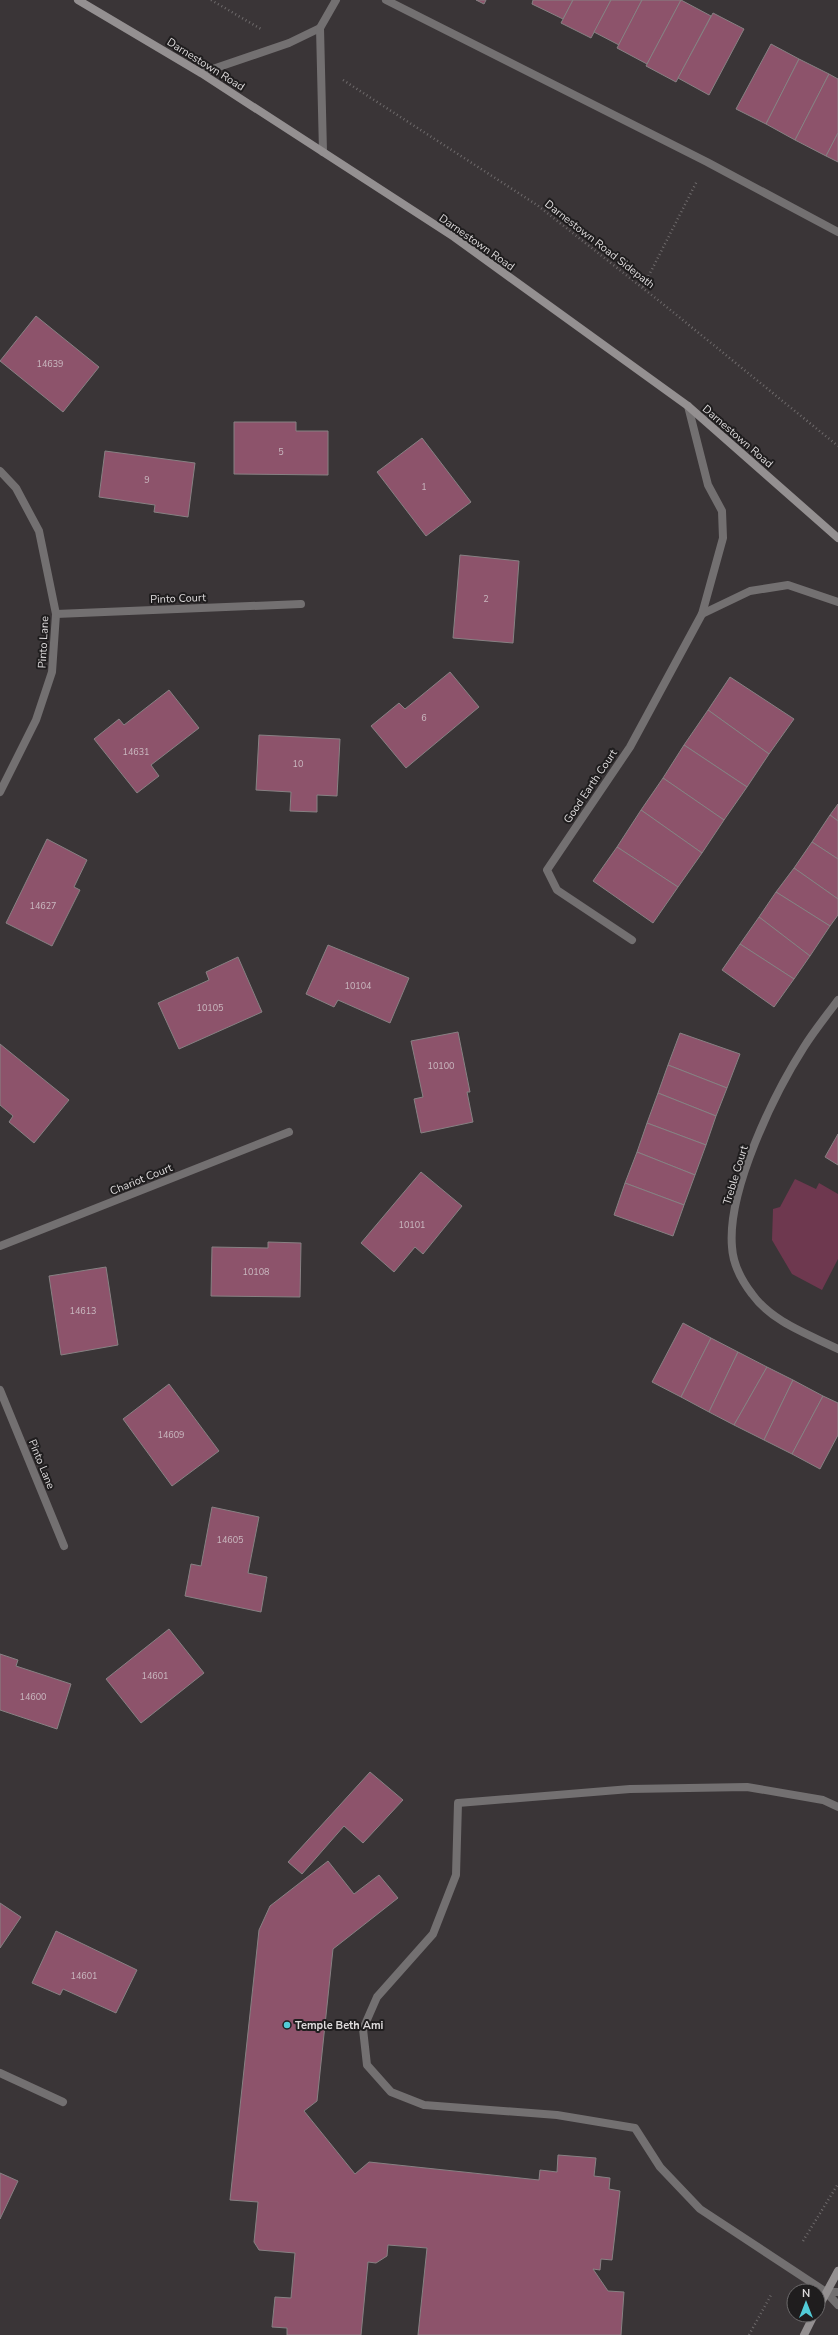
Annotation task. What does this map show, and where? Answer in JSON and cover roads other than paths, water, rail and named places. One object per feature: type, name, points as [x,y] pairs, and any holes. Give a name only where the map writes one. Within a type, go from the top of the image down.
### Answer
[{"type":"main road","name":"Darnestown Road","points":[[78,0],[201,73],[454,237],[688,406],[838,538]]},
{"type":"main road","points":[[826,2292],[838,2271]]},
{"type":"main road","points":[[804,2335],[810,2323]]},
{"type":"street","points":[[323,152],[320,28],[336,0]]},
{"type":"street","points":[[386,0],[707,162],[838,232]]},
{"type":"street","points":[[201,73],[289,43],[320,28]]},
{"type":"street","name":"Good Earth Court","points":[[632,940],[557,890],[547,870],[630,747],[702,614],[723,538],[722,511],[708,485],[688,406]]},
{"type":"street","name":"Pinto Lane","points":[[0,471],[16,488],[39,531],[56,614],[52,672],[36,720],[0,792]]},
{"type":"street","points":[[702,614],[750,591],[788,585],[838,602]]},
{"type":"street","name":"Pinto Court","points":[[56,614],[301,604]]},
{"type":"street","name":"Treble Court","points":[[838,1000],[804,1047],[758,1137],[739,1192],[734,1220],[732,1247],[742,1276],[752,1295],[772,1314],[838,1349]]},
{"type":"street","name":"Chariot Court","points":[[0,1246],[289,1132]]},
{"type":"street","name":"Pinto Lane","points":[[0,1390],[64,1546]]},
{"type":"street","points":[[812,2283],[700,2209],[660,2167],[635,2128],[558,2115],[424,2105],[391,2092],[366,2065],[363,2029],[377,1997],[433,1934],[456,1875],[458,1803],[630,1789],[747,1787],[823,1800],[838,1807]]},
{"type":"street","points":[[0,2073],[63,2102]]},
{"type":"street","points":[[826,2292],[838,2292]]},
{"type":"street","points":[[826,2292],[838,2305]]},
{"type":"place","name":"Temple Beth Ami","points":[[287,2025]]}]
